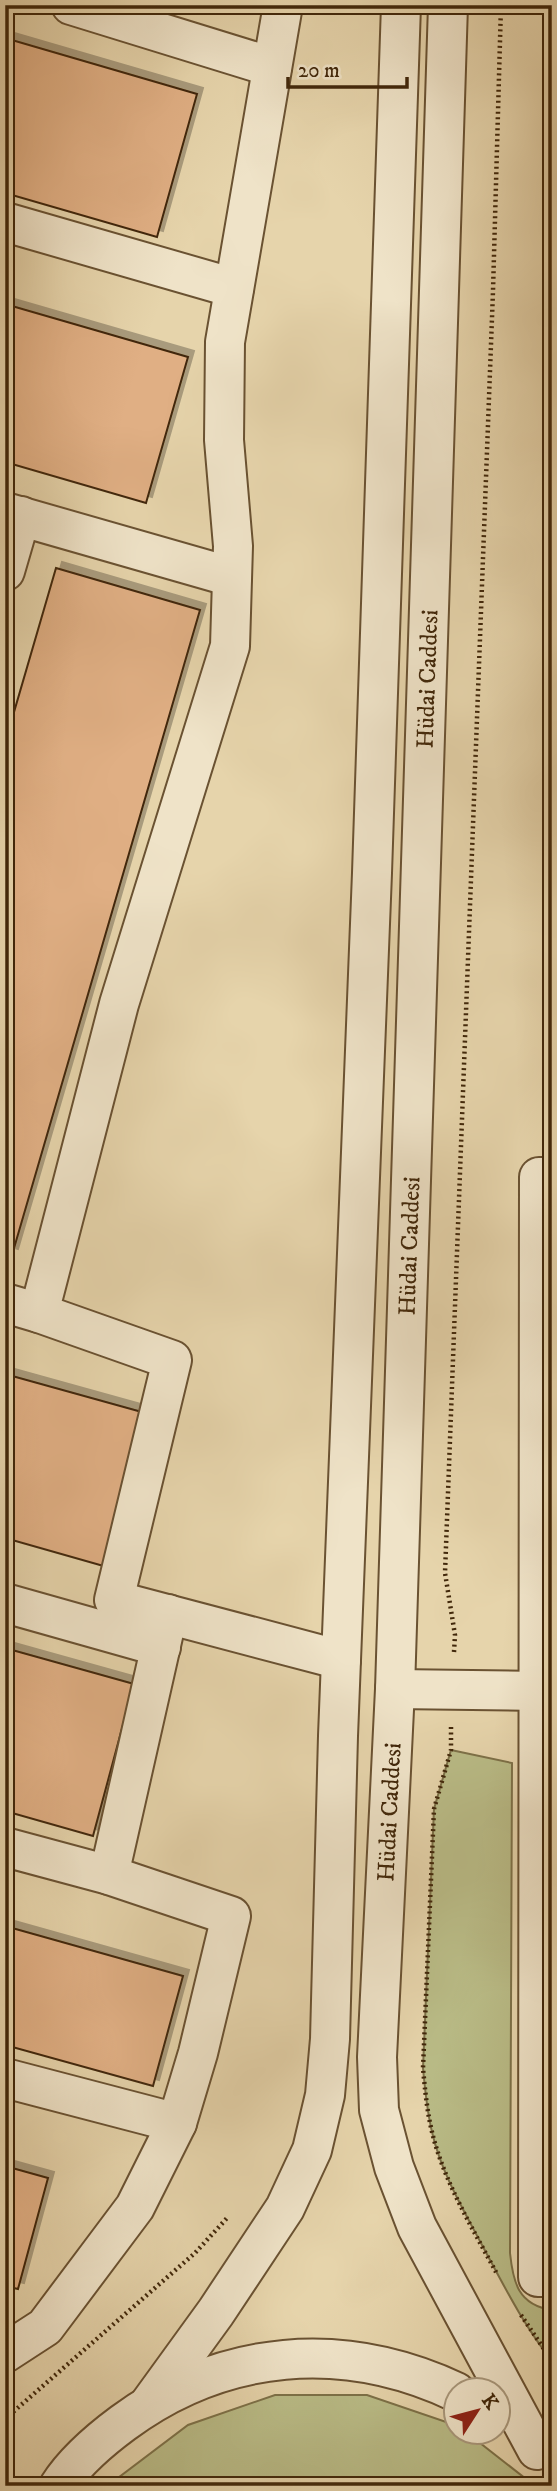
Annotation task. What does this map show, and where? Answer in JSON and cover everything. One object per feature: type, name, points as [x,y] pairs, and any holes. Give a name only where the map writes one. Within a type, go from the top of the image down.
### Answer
[{"type":"street","points":[[71,5],[272,67]]},
{"type":"street","points":[[165,1630],[114,1600],[172,1360],[22,1308],[230,646],[233,547],[224,440],[225,342],[284,5]]},
{"type":"street","name":"Hüdai Caddesi","points":[[150,2403],[216,2312],[285,2208],[312,2150],[326,2095],[373,859],[401,5]]},
{"type":"street","name":"Hüdai Caddesi","points":[[448,5],[395,1689],[376,2057],[379,2109],[394,2167],[417,2227],[544,2458]]},
{"type":"street","points":[[5,222],[234,288]]},
{"type":"street","points":[[5,571],[13,514],[232,578]]},
{"type":"street","points":[[552,1177],[539,1177],[545,1694],[538,2277],[552,2277]]},
{"type":"street","points":[[5,1603],[341,1660]]},
{"type":"street","points":[[109,1875],[165,1630]]},
{"type":"street","points":[[395,1689],[545,1694]]},
{"type":"street","points":[[5,1847],[109,1875],[231,1916],[198,2053],[177,2123],[135,2207],[44,2327],[7,2350]]},
{"type":"street","points":[[5,2078],[177,2123]]},
{"type":"street","points":[[43,2486],[150,2403],[187,2384],[226,2369],[309,2357],[351,2360],[392,2368],[442,2386]]},
{"type":"street","points":[[512,2429],[544,2458]]},
{"type":"street","points":[[59,2486],[98,2441]]},
{"type":"path","points":[[501,5],[494,291],[445,1573],[455,1635],[452,1750],[434,1809],[424,2068],[425,2099],[432,2134],[446,2174],[502,2282]]},
{"type":"path","points":[[5,2419],[195,2253],[231,2214]]},
{"type":"path","points":[[519,2311],[552,2361]]},
{"type":"green space","points":[[451,1750],[512,1763],[510,2253],[519,2290],[532,2303],[552,2310],[552,2361],[514,2304],[460,2204],[436,2147],[429,2116],[423,2068],[434,1809]]},
{"type":"green space","points":[[275,2395],[367,2395],[442,2421],[442,2446],[484,2446],[535,2486],[111,2486],[188,2425]]},
{"type":"building","points":[[5,38],[197,94],[157,237],[5,193]]},
{"type":"building","points":[[5,304],[188,357],[146,503],[5,462]]},
{"type":"building","points":[[56,568],[200,610],[12,1255],[5,1253],[5,743]]},
{"type":"building","points":[[5,1374],[149,1414],[107,1567],[5,1538]]},
{"type":"building","points":[[5,1648],[134,1684],[93,1836],[5,1811]]},
{"type":"building","points":[[5,1926],[183,1976],[153,2086],[5,2045]]},
{"type":"building","points":[[5,2166],[48,2178],[18,2289],[5,2286]]}]
